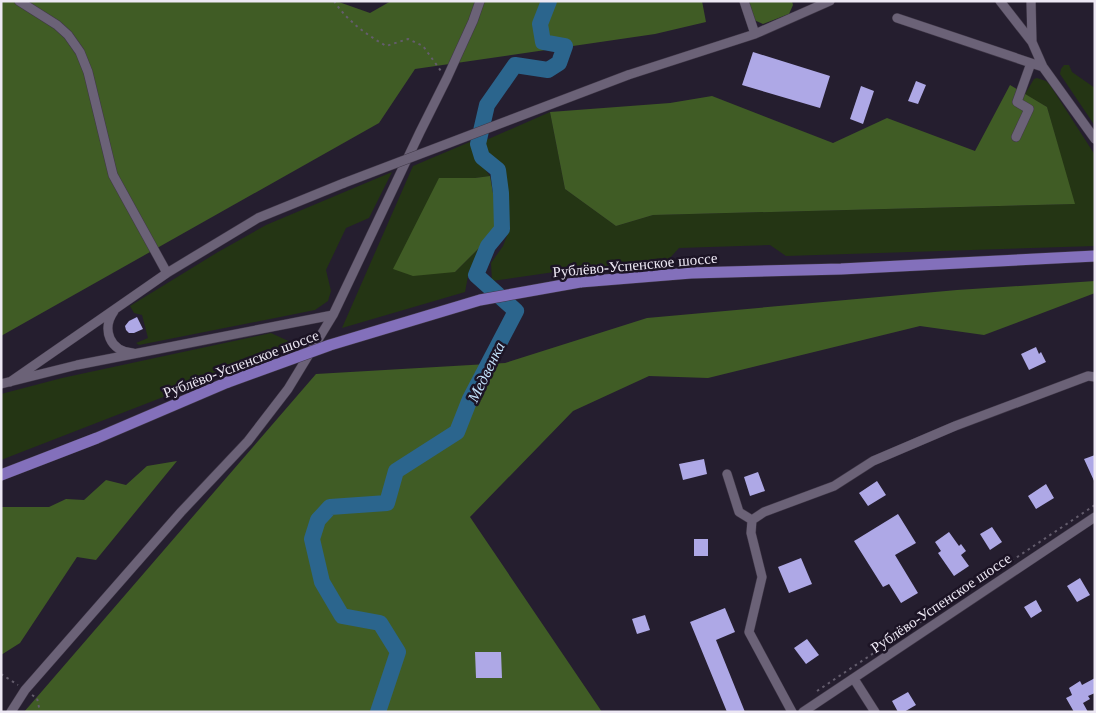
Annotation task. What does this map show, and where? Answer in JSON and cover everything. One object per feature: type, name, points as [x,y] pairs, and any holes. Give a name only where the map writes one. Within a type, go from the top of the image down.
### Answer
[{"type":"main road","name":"Рублёво-Успенское шоссе","points":[[1,474],[26,467],[228,382],[330,345],[480,300],[580,282],[691,272],[850,269],[1095,256]]},
{"type":"street","points":[[19,1],[57,25],[68,35],[80,52],[88,72],[113,176],[167,273]]},
{"type":"street","points":[[11,712],[25,690],[181,512],[248,441],[288,389],[333,315],[420,132],[448,78],[480,1]]},
{"type":"street","points":[[744,1],[755,34]]},
{"type":"street","points":[[6,383],[44,359],[167,273],[258,218],[344,183],[628,75],[755,34],[830,1]]},
{"type":"street","points":[[1000,1],[1032,42],[1043,67],[1095,139]]},
{"type":"street","points":[[1030,1],[1032,42]]},
{"type":"street","points":[[897,18],[1043,67]]},
{"type":"street","points":[[1016,138],[1029,109],[1017,102],[1031,63]]},
{"type":"street","points":[[117,307],[110,316],[107,325],[109,340],[113,346],[120,350],[128,353],[142,353]]},
{"type":"street","points":[[6,383],[78,366],[333,315]]},
{"type":"street","points":[[752,520],[764,512],[834,486],[873,461],[955,426],[1088,376],[1095,377]]},
{"type":"street","points":[[727,474],[739,512],[752,520]]},
{"type":"street","name":"Рублёво-Успенское шоссе","points":[[803,712],[1095,517]]},
{"type":"street","points":[[752,520],[751,534],[762,578],[749,632],[792,712]]},
{"type":"street","points":[[854,679],[875,712]]},
{"type":"path","points":[[334,1],[342,13],[362,32],[386,46],[408,39],[423,46],[432,61],[448,78]]},
{"type":"path","points":[[815,692],[1095,504]]},
{"type":"green space","points":[[1,1],[336,1],[370,13],[391,1],[702,1],[706,22],[655,34],[415,69],[379,123],[1,336]]},
{"type":"green space","points":[[748,1],[792,1],[793,5],[789,14],[763,24],[754,20]]},
{"type":"green space","points":[[1064,65],[1069,65],[1072,72],[1095,88],[1095,126],[1060,74]]},
{"type":"green space","points":[[1034,79],[1046,81],[1050,85],[1095,155],[1095,246],[786,256],[770,245],[679,248],[668,260],[575,269],[492,281],[491,263],[503,246],[510,228],[503,168],[486,152],[486,140],[550,112],[565,189],[616,226],[653,215],[1074,204],[1047,107],[1025,94]]},
{"type":"green space","points":[[1010,85],[1047,107],[1075,204],[653,215],[616,226],[565,189],[550,112],[670,103],[712,96],[833,143],[887,118],[975,151]]},
{"type":"green space","points":[[472,141],[476,157],[490,176],[439,178],[455,272],[486,241],[469,271],[465,292],[342,328],[413,166]]},
{"type":"green space","points":[[392,172],[369,218],[346,228],[326,270],[331,291],[328,301],[315,310],[139,345],[136,343],[148,338],[142,315],[134,313],[130,306],[266,225]]},
{"type":"green space","points":[[490,176],[498,222],[486,241],[455,272],[413,276],[393,269],[439,178]]},
{"type":"green space","points":[[1095,281],[1095,293],[984,335],[920,326],[708,378],[649,376],[573,411],[470,517],[602,712],[24,712],[316,374],[505,363],[647,318],[957,290]]},
{"type":"green space","points":[[271,333],[297,345],[1,460],[1,394],[62,378]]},
{"type":"green space","points":[[177,461],[96,560],[77,557],[20,643],[1,655],[1,507],[49,507],[66,499],[84,500],[106,480],[126,485],[147,466]]},
{"type":"building","points":[[753,52],[830,76],[820,108],[742,85]]},
{"type":"building","points":[[916,81],[926,85],[918,104],[908,101]]},
{"type":"building","points":[[861,86],[874,91],[863,124],[850,119]]},
{"type":"building","points":[[137,317],[143,329],[129,333],[125,326],[129,321]]},
{"type":"building","points":[[1036,347],[1046,362],[1029,370],[1021,354]]},
{"type":"building","points":[[1095,455],[1095,483],[1084,459]]},
{"type":"building","points":[[704,459],[707,474],[683,480],[679,464]]},
{"type":"building","points":[[758,472],[765,491],[750,496],[744,477]]},
{"type":"building","points":[[877,481],[886,495],[868,506],[859,493]]},
{"type":"building","points":[[1046,484],[1054,498],[1036,509],[1028,496]]},
{"type":"building","points":[[898,514],[916,543],[895,555],[918,593],[901,603],[889,584],[883,587],[854,541]]},
{"type":"building","points":[[992,527],[1002,542],[990,550],[980,534]]},
{"type":"building","points":[[949,532],[959,546],[961,544],[966,551],[961,555],[969,566],[954,576],[938,553],[941,551],[935,542]]},
{"type":"building","points":[[694,539],[708,539],[708,556],[694,556]]},
{"type":"building","points":[[801,558],[812,584],[789,593],[778,567]]},
{"type":"building","points":[[1080,578],[1090,595],[1077,602],[1067,586]]},
{"type":"building","points":[[1036,600],[1042,611],[1031,618],[1024,607]]},
{"type":"building","points":[[725,608],[735,632],[716,640],[745,712],[727,712],[690,622]]},
{"type":"building","points":[[645,615],[650,630],[637,634],[632,619]]},
{"type":"building","points":[[807,639],[819,655],[806,664],[794,648]]},
{"type":"building","points":[[475,652],[501,652],[502,678],[476,678]]},
{"type":"building","points":[[1095,678],[1095,693],[1088,696],[1090,699],[1083,703],[1088,712],[1074,712],[1066,698],[1072,695],[1069,688],[1080,681],[1082,685]]},
{"type":"building","points":[[908,692],[916,705],[904,712],[898,712],[892,701]]},
{"type":"waterway","name":"Медвенка","points":[[378,712],[398,652],[380,623],[342,616],[322,582],[312,539],[318,520],[330,507],[387,503],[396,471],[457,432],[470,399],[516,311],[476,275],[488,246],[502,229],[498,170],[482,157],[478,144],[487,105],[515,65],[548,70],[559,63],[565,46],[543,42],[540,24],[549,1]]}]
